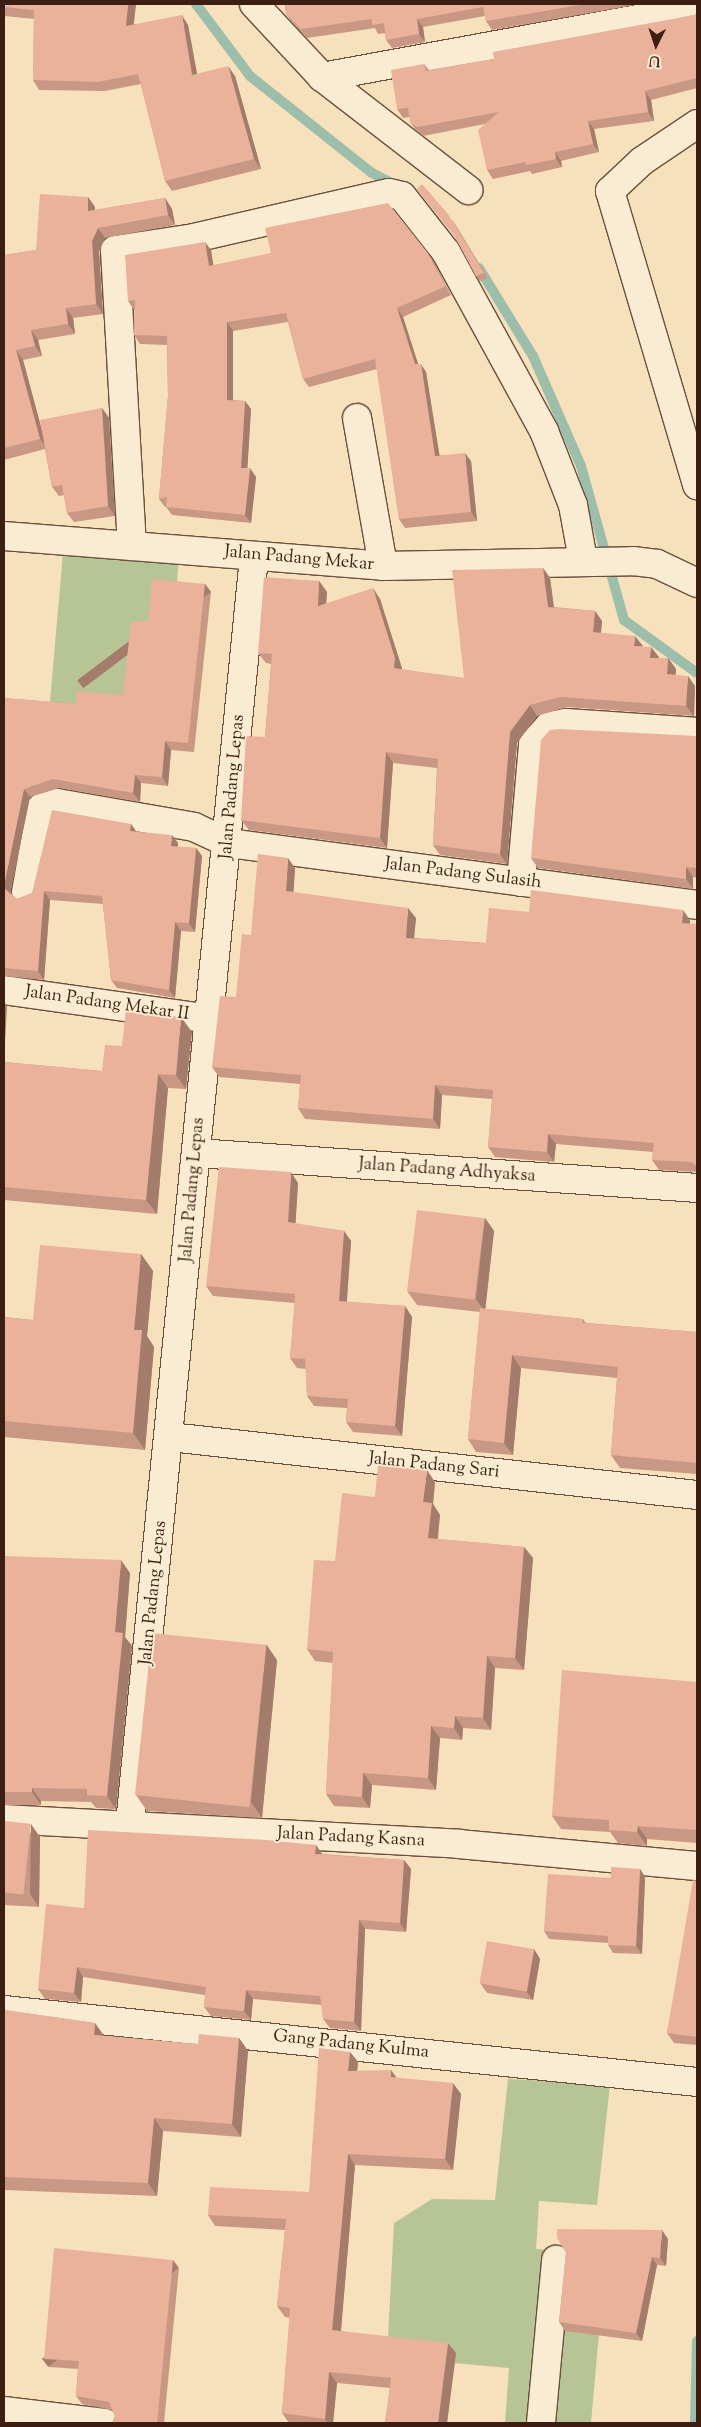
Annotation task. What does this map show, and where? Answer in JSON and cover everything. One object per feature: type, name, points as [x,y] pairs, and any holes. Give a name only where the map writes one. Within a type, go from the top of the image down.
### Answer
[{"type":"street","points":[[254,4],[322,77],[468,190]]},
{"type":"street","points":[[322,77],[697,8]]},
{"type":"street","points":[[697,124],[642,161],[610,191],[697,485]]},
{"type":"street","points":[[132,546],[115,250],[203,236],[389,193],[402,196],[446,252],[544,431],[573,505],[588,559]]},
{"type":"street","points":[[357,418],[384,566]]},
{"type":"street","name":"Jalan Padang Mekar","points":[[4,536],[384,566],[588,559],[634,561],[657,564],[697,584]]},
{"type":"street","name":"Jalan Padang Lepas","points":[[130,1824],[170,1437],[254,556]]},
{"type":"street","points":[[522,882],[533,744],[549,726],[592,724],[697,732]]},
{"type":"street","name":"Jalan Padang Sulasih","points":[[26,892],[41,808],[49,803],[194,827],[228,843],[697,905]]},
{"type":"street","name":"Jalan Padang Mekar II","points":[[4,990],[210,1019]]},
{"type":"street","name":"Jalan Padang Adhyaksa","points":[[197,1153],[697,1188]]},
{"type":"street","name":"Jalan Padang Sari","points":[[170,1437],[697,1495]]},
{"type":"street","name":"Jalan Padang Kasna","points":[[4,1819],[130,1824],[459,1844],[697,1866]]},
{"type":"street","name":"Gang Padang Kulma","points":[[4,2010],[697,2082]]},
{"type":"street","points":[[541,2423],[556,2260]]},
{"type":"street","points":[[4,2411],[66,2421],[105,2423]]},
{"type":"green space","points":[[63,553],[179,563],[163,740],[47,730]]},
{"type":"green space","points":[[508,2079],[610,2084],[597,2205],[539,2201],[536,2249],[606,2255],[591,2423],[505,2423],[509,2368],[387,2357],[394,2223],[432,2199],[495,2200]]},
{"type":"building","points":[[4,4],[128,4],[126,26],[182,15],[192,75],[228,66],[254,159],[165,181],[138,74],[98,82],[33,80],[34,10],[4,7]]},
{"type":"building","points":[[285,4],[586,4],[486,21],[483,7],[417,19],[419,34],[386,40],[384,23],[372,25],[372,19],[301,29],[286,14]]},
{"type":"building","points":[[697,13],[697,78],[645,91],[648,112],[588,121],[593,144],[555,152],[556,159],[526,165],[525,162],[487,170],[478,130],[499,112],[417,127],[410,122],[408,108],[397,109],[391,70],[424,64],[426,71],[494,59],[493,52]]},
{"type":"building","points":[[422,184],[448,214],[484,273],[476,276],[455,237],[417,189]]},
{"type":"building","points":[[40,194],[88,197],[88,211],[165,198],[168,215],[98,228],[92,241],[96,304],[66,308],[68,324],[31,330],[35,346],[16,350],[40,439],[4,448],[4,255],[36,250]]},
{"type":"building","points":[[388,203],[427,252],[446,286],[397,308],[415,364],[421,364],[435,456],[465,453],[471,512],[399,519],[375,359],[303,379],[286,313],[227,322],[227,400],[245,401],[241,468],[250,468],[245,515],[166,507],[167,497],[159,499],[168,396],[167,336],[134,335],[135,300],[128,301],[125,255],[205,242],[209,266],[271,253],[265,228]]},
{"type":"building","points":[[102,408],[108,506],[67,513],[62,485],[52,487],[40,420]]},
{"type":"building","points":[[543,568],[548,607],[595,611],[593,632],[635,636],[634,646],[651,647],[650,658],[668,658],[667,674],[688,676],[686,706],[560,697],[530,705],[510,732],[500,854],[433,845],[438,759],[386,752],[380,838],[241,820],[246,736],[265,737],[272,654],[258,653],[264,577],[319,581],[318,606],[373,588],[395,658],[394,668],[464,678],[452,570]]},
{"type":"building","points":[[152,579],[205,584],[188,743],[165,741],[162,777],[135,775],[133,793],[53,779],[24,789],[5,889],[17,899],[32,893],[52,810],[131,824],[130,831],[172,835],[171,846],[196,848],[189,923],[175,922],[169,990],[111,980],[102,896],[44,891],[38,971],[4,968],[4,698],[76,704],[77,691],[123,695],[131,622],[148,621]]},
{"type":"building","points":[[550,730],[697,735],[697,868],[686,867],[686,879],[531,858],[541,740]]},
{"type":"building","points":[[258,854],[288,858],[286,891],[408,908],[406,938],[486,943],[489,908],[529,912],[531,890],[683,910],[682,923],[697,924],[697,1166],[691,1162],[652,1160],[654,1143],[548,1134],[547,1152],[488,1147],[493,1090],[435,1085],[433,1119],[298,1108],[301,1075],[212,1067],[220,996],[236,997],[242,934],[251,935]]},
{"type":"building","points":[[126,1010],[181,1017],[176,1075],[158,1074],[146,1200],[4,1187],[4,1062],[102,1071],[105,1045],[122,1046]]},
{"type":"building","points":[[219,1167],[291,1172],[288,1222],[344,1231],[339,1301],[405,1306],[395,1426],[346,1422],[348,1399],[307,1396],[305,1359],[290,1358],[295,1294],[206,1286]]},
{"type":"building","points":[[417,1210],[484,1218],[474,1300],[407,1291]]},
{"type":"building","points":[[40,1245],[141,1254],[134,1330],[142,1330],[133,1433],[4,1421],[4,1317],[33,1320]]},
{"type":"building","points":[[480,1308],[583,1319],[582,1323],[697,1332],[697,1463],[611,1455],[618,1367],[512,1355],[504,1443],[468,1439]]},
{"type":"building","points":[[378,1465],[427,1470],[423,1502],[432,1503],[428,1538],[524,1547],[515,1658],[487,1656],[483,1718],[455,1716],[454,1728],[431,1726],[428,1778],[363,1773],[362,1797],[326,1794],[333,1652],[307,1649],[314,1560],[335,1561],[342,1493],[375,1497]]},
{"type":"building","points":[[4,1556],[121,1560],[115,1632],[123,1633],[107,1796],[87,1795],[87,1789],[32,1788],[32,1792],[4,1792]]},
{"type":"building","points":[[152,1633],[266,1645],[249,1807],[135,1795]]},
{"type":"building","points":[[562,1670],[697,1682],[697,1830],[638,1826],[637,1832],[609,1830],[609,1820],[552,1816]]},
{"type":"building","points":[[4,1821],[31,1824],[23,1894],[4,1892]]},
{"type":"building","points":[[88,1830],[266,1840],[316,1845],[315,1854],[404,1860],[400,1923],[359,1920],[354,2022],[323,2019],[320,1996],[246,1990],[244,2011],[204,2007],[206,1987],[77,1967],[74,1993],[38,1989],[46,1904],[84,1908]]},
{"type":"building","points":[[611,1867],[640,1869],[636,1946],[608,1945],[608,1936],[544,1931],[548,1874],[611,1878]]},
{"type":"building","points":[[693,1880],[697,1881],[697,2037],[667,2033]]},
{"type":"building","points":[[487,1941],[534,1949],[527,1992],[480,1983]]},
{"type":"building","points":[[4,2010],[95,2023],[94,2035],[198,2044],[199,2034],[239,2038],[232,2124],[154,2118],[148,2183],[4,2177]]},
{"type":"building","points":[[319,2048],[350,2052],[348,2071],[391,2070],[391,2077],[453,2083],[445,2159],[348,2154],[332,2330],[448,2343],[438,2423],[385,2423],[391,2378],[329,2372],[325,2419],[282,2413],[290,2308],[277,2306],[286,2219],[208,2215],[210,2187],[309,2192]]},
{"type":"building","points":[[557,2229],[662,2230],[660,2258],[652,2257],[636,2333],[559,2322],[566,2253],[557,2238]]},
{"type":"building","points":[[54,2248],[173,2260],[157,2423],[112,2423],[115,2416],[109,2402],[76,2396],[79,2361],[44,2359]]},
{"type":"waterway","points":[[196,4],[250,76],[372,173],[397,186]]},
{"type":"waterway","points":[[479,268],[533,356],[581,466],[624,620],[697,673]]},
{"type":"waterway","points":[[695,2423],[697,2341]]}]
